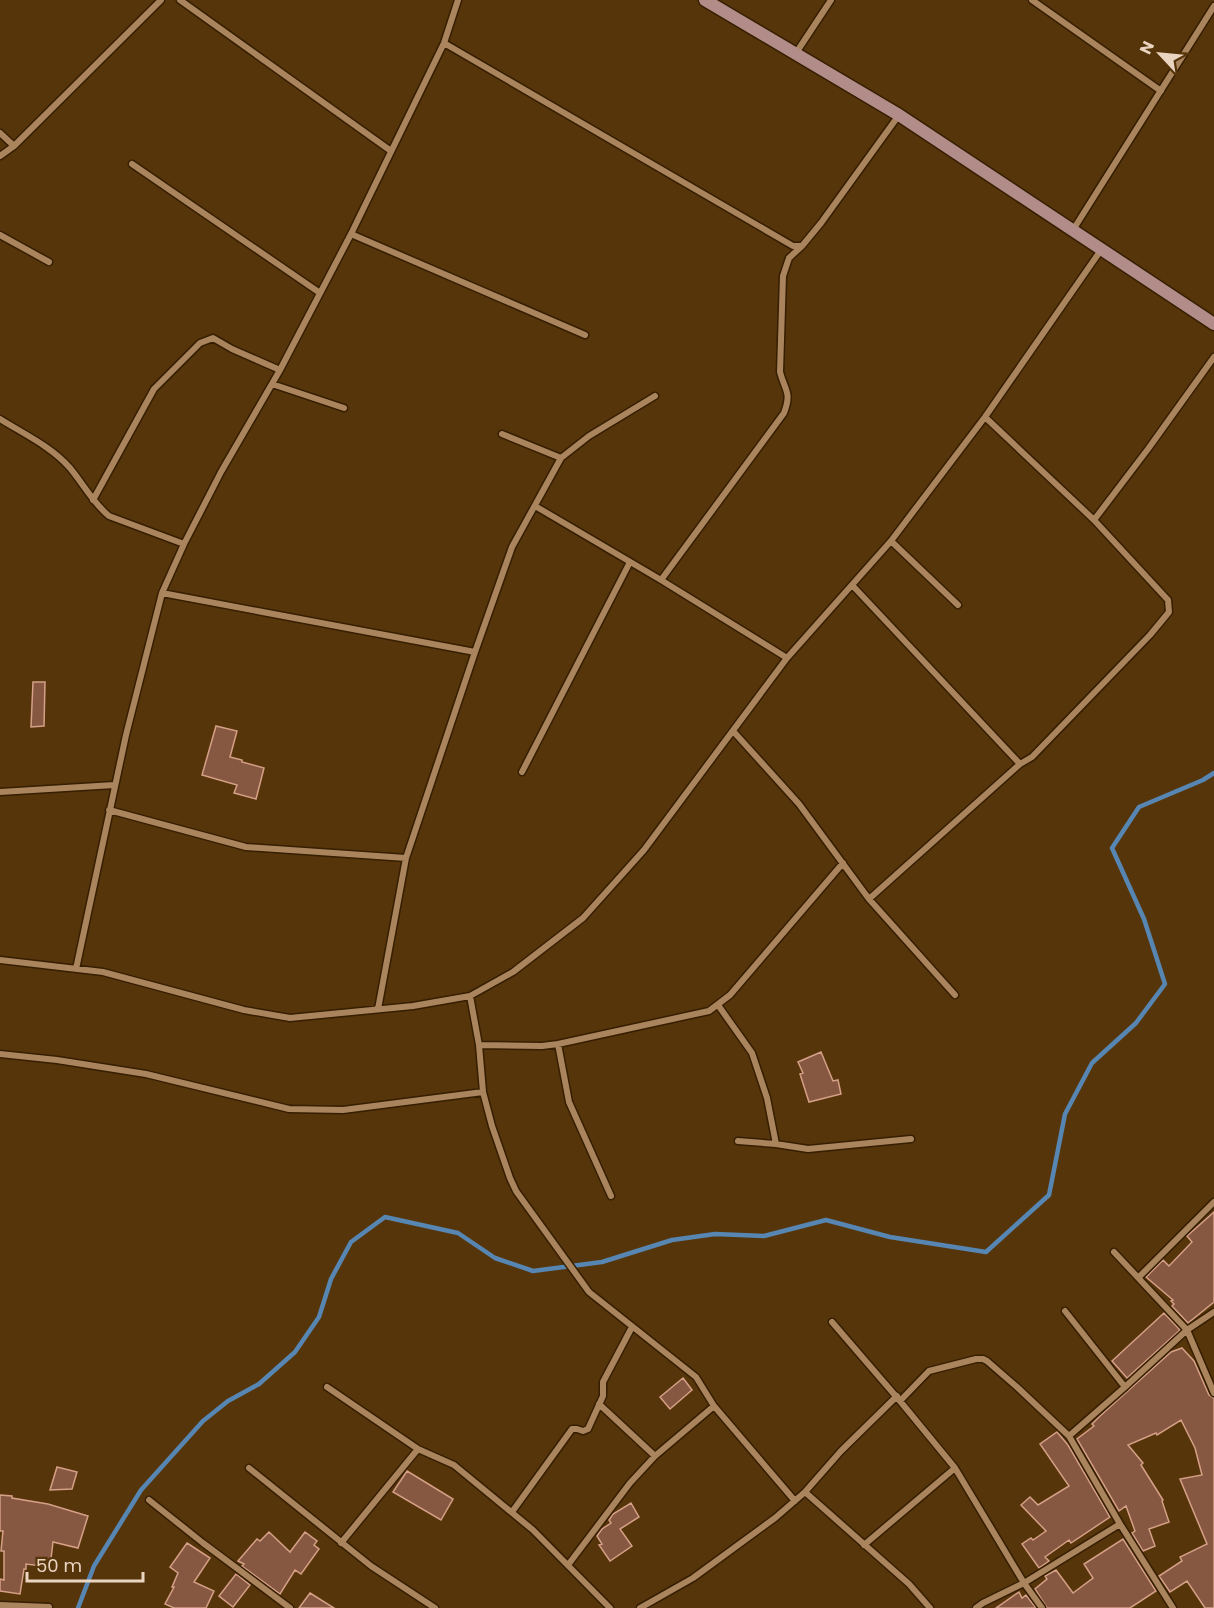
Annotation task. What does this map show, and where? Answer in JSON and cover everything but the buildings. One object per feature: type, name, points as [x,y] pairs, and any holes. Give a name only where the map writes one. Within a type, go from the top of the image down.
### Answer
[{"type":"main road","points":[[705,0],[899,115],[1214,324]]},
{"type":"street","points":[[0,156],[15,146],[161,0]]},
{"type":"street","points":[[180,0],[391,151]]},
{"type":"street","points":[[76,969],[114,785],[162,593],[221,472],[280,370],[351,234],[444,43],[458,0]]},
{"type":"street","points":[[796,54],[831,0]]},
{"type":"street","points":[[1032,0],[1161,91]]},
{"type":"street","points":[[1072,230],[1214,6]]},
{"type":"street","points":[[444,43],[793,246],[802,246]]},
{"type":"street","points":[[661,580],[784,413],[789,401],[780,372],[783,276],[789,258],[820,223],[899,115]]},
{"type":"street","points":[[0,133],[15,146]]},
{"type":"street","points":[[132,164],[320,293]]},
{"type":"street","points":[[351,234],[585,335]]},
{"type":"street","points":[[0,235],[49,262]]},
{"type":"street","points":[[0,960],[103,972],[244,1010],[290,1018],[413,1006],[470,996],[513,972],[584,918],[644,850],[787,658],[891,541],[985,417],[1101,250]]},
{"type":"street","points":[[93,500],[154,389],[200,344],[213,338],[280,370]]},
{"type":"street","points":[[1094,520],[1214,357]]},
{"type":"street","points":[[272,384],[344,408]]},
{"type":"street","points":[[378,1009],[406,858],[512,547],[561,458],[589,436],[655,396]]},
{"type":"street","points":[[869,899],[1020,764],[1032,757],[1150,635],[1169,612],[1168,600],[1094,520],[985,417]]},
{"type":"street","points":[[0,419],[42,444],[69,467],[99,508],[109,516],[184,544]]},
{"type":"street","points":[[502,434],[561,458]]},
{"type":"street","points":[[535,506],[787,658]]},
{"type":"street","points":[[891,541],[958,605]]},
{"type":"street","points":[[522,772],[630,562]]},
{"type":"street","points":[[852,585],[1020,764]]},
{"type":"street","points":[[162,593],[475,652]]},
{"type":"street","points":[[733,731],[799,804],[869,899],[955,995]]},
{"type":"street","points":[[0,792],[114,785]]},
{"type":"street","points":[[110,810],[246,847],[406,858]]},
{"type":"street","points":[[479,1045],[558,1044],[709,1011],[730,995],[843,863]]},
{"type":"street","points":[[470,996],[479,1045],[483,1092],[492,1126],[516,1191],[589,1292],[696,1377],[714,1406],[795,1501]]},
{"type":"street","points":[[718,1005],[752,1053],[766,1098],[776,1144]]},
{"type":"street","points":[[558,1044],[568,1102],[611,1196]]},
{"type":"street","points":[[0,1054],[146,1074],[289,1109],[343,1110],[483,1092]]},
{"type":"street","points":[[738,1141],[808,1149],[911,1139]]},
{"type":"street","points":[[1139,1277],[1214,1202]]},
{"type":"street","points":[[1114,1252],[1187,1330],[1214,1393]]},
{"type":"street","points":[[1065,1311],[1125,1387]]},
{"type":"street","points":[[1069,1436],[1187,1330],[1214,1312]]},
{"type":"street","points":[[832,1322],[955,1467],[1024,1584],[1042,1608]]},
{"type":"street","points":[[512,1512],[572,1429],[583,1431],[588,1429],[604,1393],[603,1382],[632,1327]]},
{"type":"street","points":[[640,1608],[693,1578],[775,1518],[805,1492],[842,1451],[929,1371],[976,1359],[983,1359],[1017,1387],[1069,1436],[1120,1524],[1173,1608]]},
{"type":"street","points":[[327,1387],[418,1449],[454,1465],[534,1530],[610,1608]]},
{"type":"street","points":[[599,1404],[656,1456]]},
{"type":"street","points":[[568,1565],[630,1483],[656,1456],[714,1406]]},
{"type":"street","points":[[341,1543],[418,1449]]},
{"type":"street","points":[[864,1545],[955,1467]]},
{"type":"street","points":[[249,1468],[371,1566],[435,1608]]},
{"type":"street","points":[[805,1492],[909,1584],[930,1608]]},
{"type":"street","points":[[149,1500],[290,1608]]},
{"type":"street","points":[[976,1608],[1024,1584],[1120,1524]]},
{"type":"street","points":[[0,1605],[49,1607]]},
{"type":"waterway","points":[[78,1608],[94,1566],[141,1490],[203,1421],[228,1401],[259,1384],[295,1352],[319,1317],[331,1279],[351,1242],[385,1217],[458,1233],[495,1258],[533,1271],[602,1262],[672,1240],[715,1234],[764,1236],[826,1220],[890,1237],[986,1252],[1049,1195],[1065,1114],[1092,1063],[1136,1023],[1165,984],[1144,919],[1112,848],[1139,807],[1203,780],[1214,773]]}]
